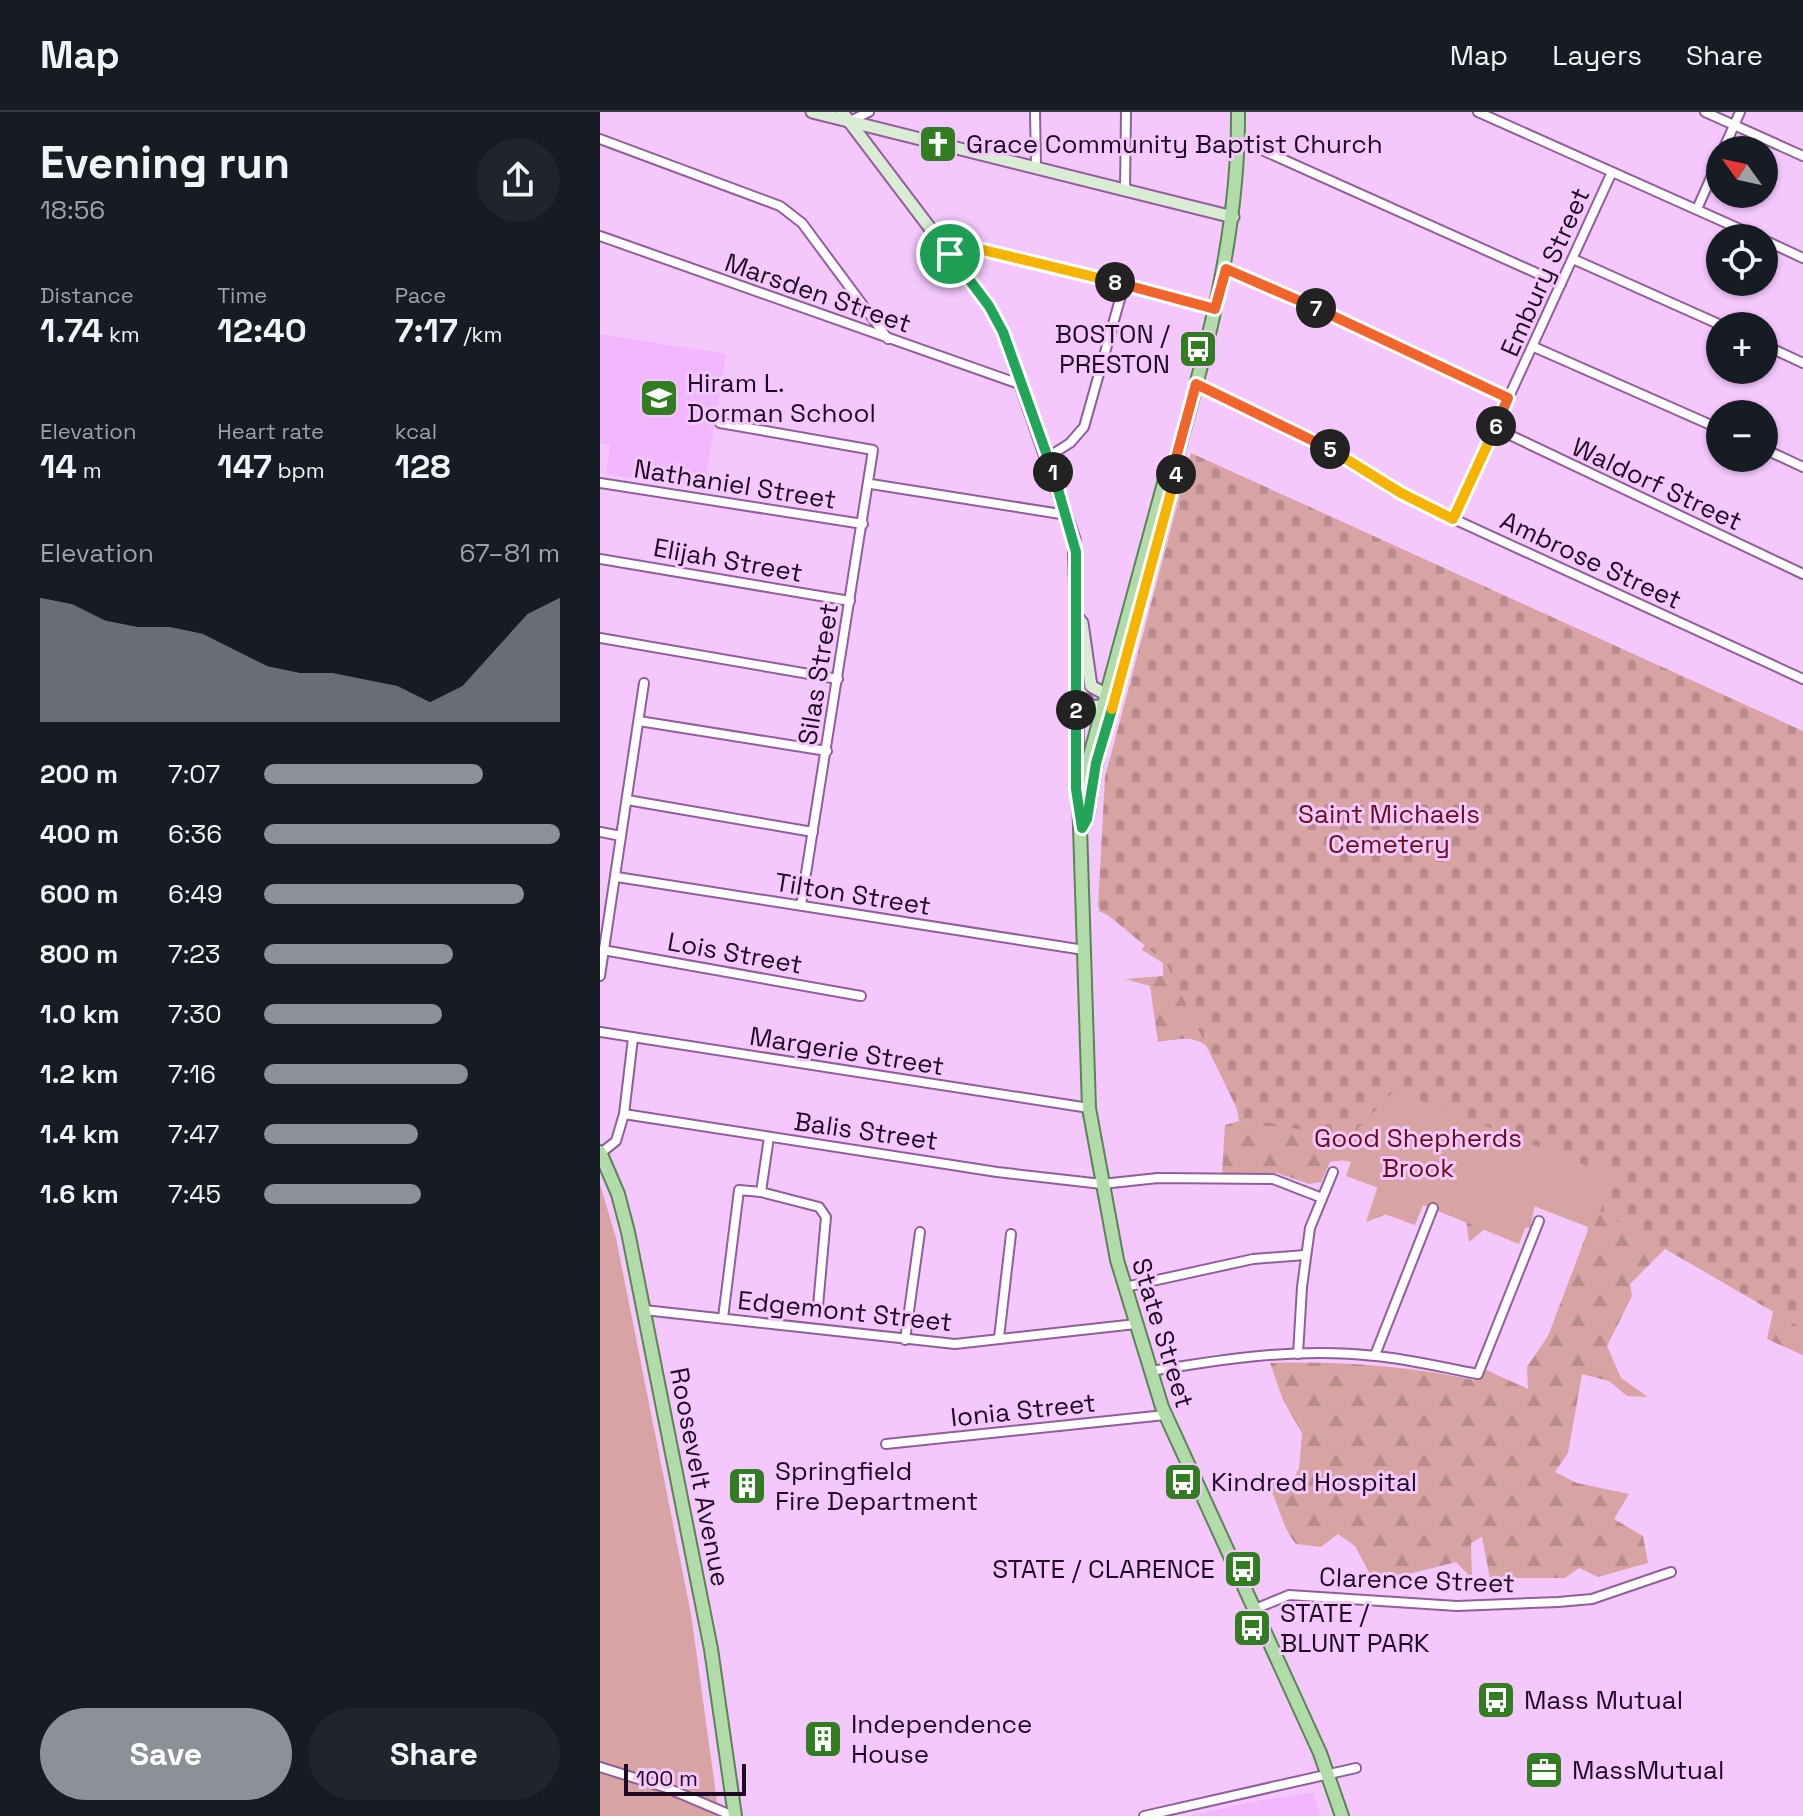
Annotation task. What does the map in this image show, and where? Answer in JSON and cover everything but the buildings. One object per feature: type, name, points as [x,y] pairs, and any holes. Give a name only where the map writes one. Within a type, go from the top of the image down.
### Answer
[{"type":"main road","points":[[812,112],[845,117],[1233,217]]},
{"type":"main road","points":[[1108,702],[1176,475],[1174,465],[1226,269],[1233,217],[1238,112]]},
{"type":"main road","points":[[845,117],[989,306],[1008,342],[1048,457],[1076,552],[1079,796]]},
{"type":"main road","points":[[1078,618],[1082,623],[1091,686],[1108,702]]},
{"type":"main road","points":[[1076,681],[1086,703],[1108,702]]},
{"type":"main road","name":"State Street","points":[[1108,702],[1079,796],[1089,1108],[1102,1184],[1125,1287],[1165,1415],[1329,1775],[1342,1816]]},
{"type":"main road","name":"State Street","points":[[1082,828],[1087,819],[1108,702]]},
{"type":"main road","name":"Roosevelt Avenue","points":[[600,1152],[622,1206],[644,1310],[711,1649],[734,1816]]},
{"type":"street","points":[[845,117],[869,112]]},
{"type":"street","points":[[1035,112],[1036,167]]},
{"type":"street","points":[[1125,190],[1126,112]]},
{"type":"street","points":[[1478,112],[1730,224]]},
{"type":"street","points":[[1705,112],[1803,156]]},
{"type":"street","points":[[1729,136],[1740,112]]},
{"type":"street","points":[[600,139],[780,206],[802,223],[888,340]]},
{"type":"street","points":[[1238,145],[1267,152],[1561,284]]},
{"type":"street","name":"Embury Street","points":[[1453,519],[1612,172]]},
{"type":"street","points":[[1697,209],[1706,189]]},
{"type":"street","name":"Marsden Street","points":[[600,236],[1023,386]]},
{"type":"street","points":[[1778,246],[1803,258]]},
{"type":"street","points":[[950,254],[971,247],[1215,309]]},
{"type":"street","points":[[1573,259],[1706,318]]},
{"type":"street","points":[[1226,269],[1508,398]]},
{"type":"street","points":[[1048,457],[1070,443],[1084,427],[1124,285]]},
{"type":"street","points":[[1534,347],[1706,423]]},
{"type":"street","points":[[1778,351],[1803,363]]},
{"type":"street","name":"Ambrose Street","points":[[1196,384],[1316,440],[1401,493],[1453,519],[1803,679]]},
{"type":"street","name":"Silas Street","points":[[720,423],[873,450],[871,484],[801,905]]},
{"type":"street","name":"Waldorf Street","points":[[1495,428],[1803,574]]},
{"type":"street","points":[[1778,455],[1803,467]]},
{"type":"street","name":"Nathaniel Street","points":[[600,483],[863,524]]},
{"type":"street","points":[[871,484],[1067,515]]},
{"type":"street","name":"Elijah Street","points":[[600,559],[850,601]]},
{"type":"street","points":[[600,638],[838,679]]},
{"type":"street","points":[[600,976],[604,910],[617,877],[644,683]]},
{"type":"street","points":[[639,721],[827,751]]},
{"type":"street","points":[[627,800],[813,832]]},
{"type":"street","points":[[600,832],[621,836]]},
{"type":"street","name":"Tilton Street","points":[[617,877],[1084,950]]},
{"type":"street","name":"Lois Street","points":[[603,950],[861,996]]},
{"type":"street","name":"Margerie Street","points":[[600,1032],[1089,1108]]},
{"type":"street","points":[[600,1152],[616,1141],[624,1114],[633,1038]]},
{"type":"street","name":"Balis Street","points":[[624,1114],[1102,1184],[1158,1178],[1273,1179],[1322,1198]]},
{"type":"street","points":[[761,1192],[769,1137]]},
{"type":"street","points":[[1298,1354],[1305,1255],[1310,1228],[1333,1172]]},
{"type":"street","points":[[723,1318],[739,1190],[761,1192],[819,1207],[828,1227],[818,1306]]},
{"type":"street","points":[[1375,1355],[1433,1208]]},
{"type":"street","points":[[1151,1371],[1235,1357],[1298,1354],[1375,1355],[1478,1374],[1539,1221]]},
{"type":"street","points":[[905,1340],[920,1232]]},
{"type":"street","points":[[999,1338],[1011,1234]]},
{"type":"street","points":[[1125,1287],[1253,1259],[1305,1255]]},
{"type":"street","name":"Edgemont Street","points":[[644,1310],[955,1344],[1136,1324]]},
{"type":"street","name":"Ionia Street","points":[[886,1444],[1165,1415]]},
{"type":"street","name":"Clarence Street","points":[[1255,1609],[1289,1595],[1457,1606],[1592,1599],[1671,1572]]},
{"type":"street","points":[[600,1767],[667,1788],[734,1816]]},
{"type":"street","points":[[1144,1816],[1356,1768]]},
{"type":"shaded area","name":"Hiram L. Dorman School","points":[[600,334],[726,354],[704,488],[606,474],[610,445],[600,443]]},
{"type":"shaded area","points":[[1313,1792],[1320,1816],[1189,1816],[1251,1802]]},
{"type":"green space","name":"Saint Michaels Cemetery","points":[[1191,453],[1803,731],[1803,1329],[1600,1211],[1613,1177],[1396,1091],[1330,1158],[1338,1138],[1241,1117],[1166,963],[1098,907],[1105,777]]},
{"type":"green space","points":[[1101,875],[1803,1223],[1803,1355],[1767,1339],[1774,1308],[1666,1248],[1630,1284],[1632,1296],[1607,1346],[1621,1378],[1648,1397],[1627,1396],[1609,1381],[1582,1374],[1568,1453],[1555,1472],[1577,1483],[1629,1494],[1614,1519],[1643,1536],[1648,1563],[1598,1577],[1579,1568],[1565,1578],[1490,1578],[1482,1537],[1471,1543],[1472,1579],[1456,1562],[1409,1574],[1371,1576],[1355,1546],[1338,1534],[1321,1547],[1296,1544],[1265,1481],[1292,1481],[1299,1469],[1302,1433],[1283,1400],[1270,1363],[1373,1366],[1474,1380],[1482,1379],[1486,1370],[1528,1389],[1527,1367],[1548,1336],[1587,1233],[1589,1217],[1536,1201],[1530,1228],[1490,1225],[1469,1242],[1465,1213],[1440,1194],[1366,1222],[1379,1183],[1354,1159],[1330,1162],[1321,1182],[1309,1184],[1277,1173],[1222,1173],[1225,1125],[1239,1121],[1226,1071],[1212,1050],[1202,1043],[1190,1039],[1158,1042],[1150,986],[1125,979],[1163,976],[1163,963],[1142,950],[1148,939],[1143,932],[1099,911]]},
{"type":"green space","name":"Good Shepherds Brook","points":[[1395,1090],[1614,1177],[1593,1229],[1534,1206],[1519,1244],[1423,1205],[1415,1225],[1376,1211],[1384,1190],[1346,1176],[1351,1162],[1330,1158]]},
{"type":"green space","points":[[600,1184],[616,1238],[691,1614],[719,1816],[600,1816]]},
{"type":"place","name":"Grace Community Baptist Church","points":[[938,144]]},
{"type":"place","name":"BOSTON / PRESTON","points":[[1198,349]]},
{"type":"place","name":"Hiram L. Dorman School","points":[[659,398]]},
{"type":"place","name":"Kindred Hospital","points":[[1183,1482]]},
{"type":"place","name":"Springfield Fire Department","points":[[747,1486]]},
{"type":"place","name":"STATE / CLARENCE","points":[[1243,1569]]},
{"type":"place","name":"STATE / BLUNT PARK","points":[[1252,1628]]},
{"type":"place","name":"Mass Mutual","points":[[1496,1700]]},
{"type":"place","name":"Independence House","points":[[823,1739]]},
{"type":"place","name":"MassMutual","points":[[1544,1770]]},
{"type":"route","points":[[971,247],[1215,309],[1226,269],[1508,398],[1453,519],[1401,493],[1316,440],[1196,384],[1174,465],[1176,475],[1096,763],[1087,819],[1082,828],[1078,819],[1079,796],[1076,789],[1075,624],[1078,618],[1078,576],[1074,539],[1003,332],[989,306],[950,254],[971,247]]}]
